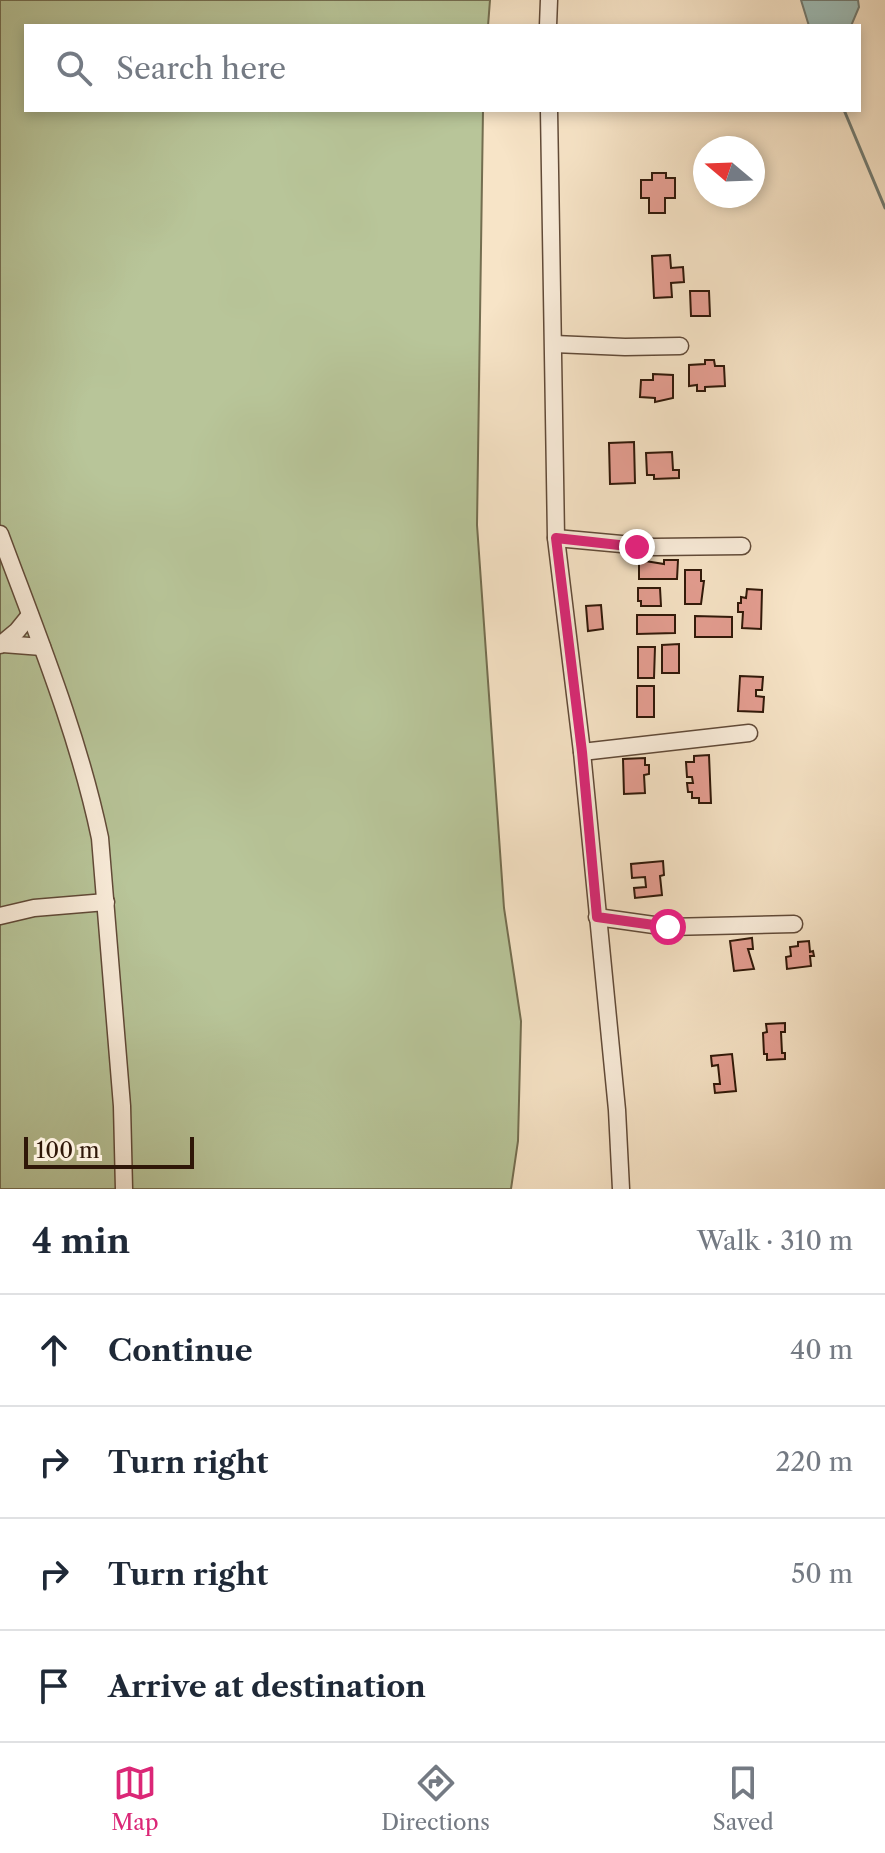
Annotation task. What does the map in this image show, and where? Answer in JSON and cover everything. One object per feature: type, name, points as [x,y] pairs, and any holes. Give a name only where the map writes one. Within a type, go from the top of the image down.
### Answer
[{"type":"street","points":[[548,24],[549,0]]},
{"type":"street","points":[[549,112],[556,538],[582,752],[617,1110],[621,1189]]},
{"type":"street","points":[[554,344],[680,346]]},
{"type":"street","points":[[0,534],[62,699],[100,838],[122,1106],[124,1189]]},
{"type":"street","points":[[556,538],[654,547],[742,546]]},
{"type":"street","points":[[1,645],[30,615]]},
{"type":"street","points":[[1,645],[42,647]]},
{"type":"street","points":[[582,752],[749,733]]},
{"type":"street","points":[[0,916],[34,908],[106,902]]},
{"type":"street","points":[[597,917],[668,927],[794,924]]},
{"type":"green space","points":[[0,0],[490,0],[488,24],[24,24],[24,112],[483,112],[477,525],[504,908],[521,1021],[518,1141],[511,1189],[0,1189]]},
{"type":"water","points":[[801,0],[858,0],[859,7],[852,24],[808,24]]},
{"type":"building","points":[[652,173],[666,173],[666,178],[675,178],[675,198],[665,198],[665,213],[649,213],[649,198],[641,198],[641,180],[652,180]]},
{"type":"building","points":[[670,255],[671,268],[683,267],[684,282],[671,283],[672,297],[654,298],[652,256]]},
{"type":"building","points":[[690,291],[709,291],[710,316],[691,316]]},
{"type":"building","points":[[705,360],[714,360],[715,366],[724,366],[725,386],[705,387],[705,391],[697,391],[697,385],[689,386],[689,365],[705,364]]},
{"type":"building","points":[[653,374],[673,375],[673,398],[655,402],[655,398],[640,397],[641,380],[653,380]]},
{"type":"building","points":[[634,442],[635,483],[610,484],[609,443]]},
{"type":"building","points":[[672,452],[673,470],[679,470],[679,478],[654,479],[654,475],[647,475],[646,453]]},
{"type":"building","points":[[639,560],[664,564],[664,560],[678,560],[677,579],[639,579]]},
{"type":"building","points":[[685,570],[701,570],[701,581],[704,581],[701,604],[685,604]]},
{"type":"building","points":[[638,588],[660,588],[661,606],[641,606]]},
{"type":"building","points":[[747,589],[762,590],[761,629],[742,628],[743,612],[738,612],[738,603],[741,603],[741,597],[746,598]]},
{"type":"building","points":[[601,605],[603,629],[588,631],[586,606]]},
{"type":"building","points":[[637,615],[675,615],[675,633],[637,634]]},
{"type":"building","points":[[695,616],[732,617],[732,637],[695,637]]},
{"type":"building","points":[[679,644],[679,673],[662,673],[662,645]]},
{"type":"building","points":[[638,647],[655,647],[654,678],[638,678]]},
{"type":"building","points":[[740,676],[763,677],[762,690],[756,690],[756,696],[764,697],[763,712],[738,711]]},
{"type":"building","points":[[637,686],[654,686],[654,717],[637,717]]},
{"type":"building","points":[[709,755],[711,803],[699,803],[699,798],[692,798],[692,792],[688,792],[687,783],[693,783],[692,777],[687,777],[686,762],[694,762],[694,756]]},
{"type":"building","points":[[645,758],[649,774],[644,775],[645,793],[624,794],[623,759]]},
{"type":"building","points":[[663,861],[664,875],[660,876],[662,895],[635,898],[634,888],[646,887],[645,877],[632,878],[631,864]]},
{"type":"building","points":[[752,938],[753,949],[748,949],[754,969],[734,971],[730,941]]},
{"type":"building","points":[[809,941],[810,952],[813,951],[814,956],[810,956],[811,966],[787,969],[786,957],[791,956],[790,947]]},
{"type":"building","points":[[785,1023],[785,1032],[781,1032],[785,1059],[767,1060],[763,1033],[767,1032],[766,1024]]},
{"type":"building","points":[[732,1054],[736,1091],[715,1093],[714,1084],[720,1084],[718,1065],[712,1066],[711,1056]]},
{"type":"waterway","points":[[845,112],[885,208]]},
{"type":"route","points":[[637,547],[556,538],[582,752],[597,917],[668,927]]}]
